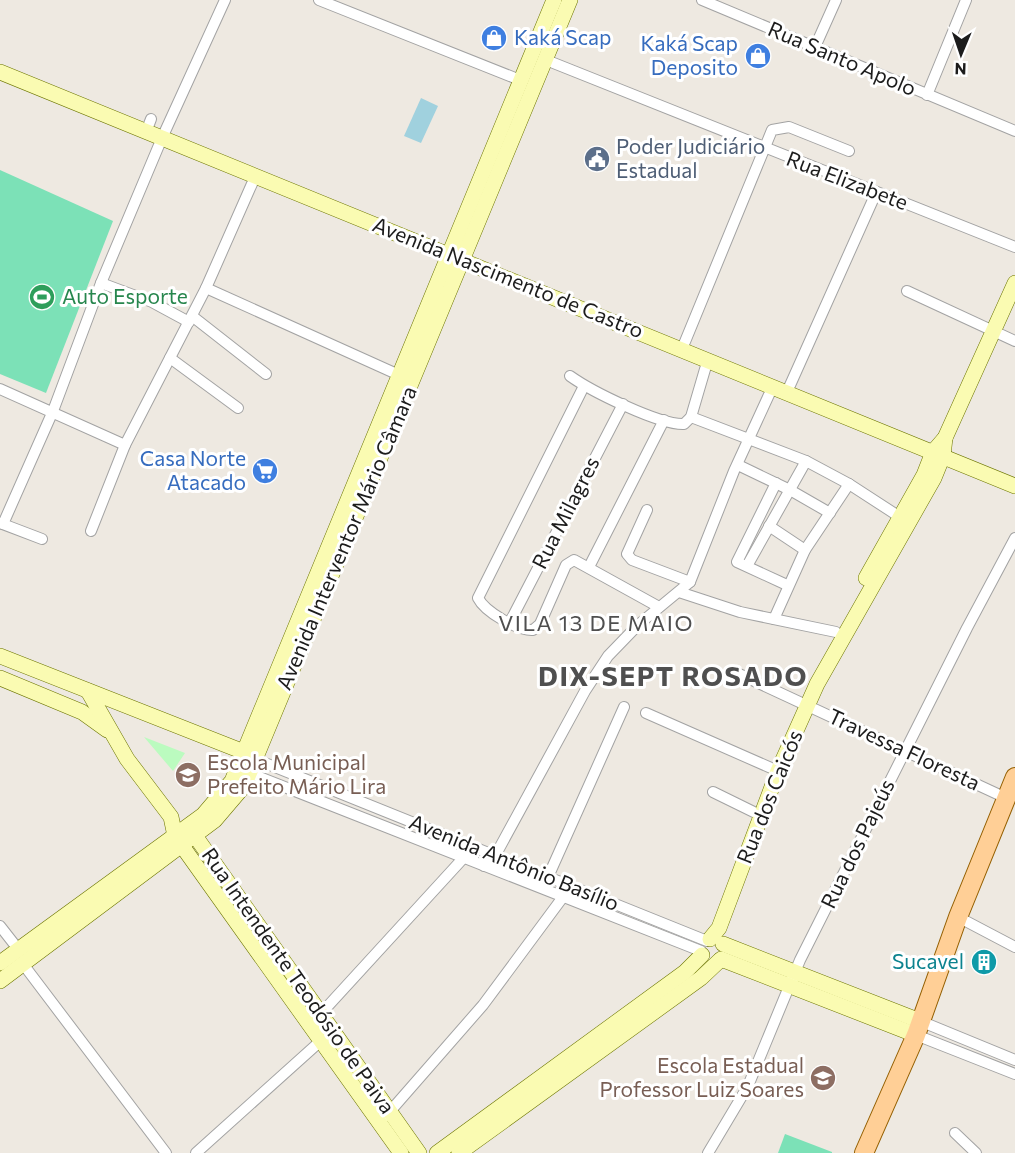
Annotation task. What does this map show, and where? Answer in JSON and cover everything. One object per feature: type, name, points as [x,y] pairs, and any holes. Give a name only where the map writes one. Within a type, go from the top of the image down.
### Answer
[{"type":"main road","name":"Avenida Interventor Mário Câmara","points":[[0,981],[21,956],[233,802],[331,574],[456,256],[520,80],[554,0]]},
{"type":"main road","name":"Avenida Interventor Mário Câmara","points":[[331,574],[399,375],[546,60],[570,0]]},
{"type":"main road","name":"Avenida Nascimento de Castro","points":[[0,72],[148,125],[162,138],[255,177],[456,256],[1015,486]]},
{"type":"main road","name":"Rua dos Caicós","points":[[437,1153],[461,1147],[714,947],[777,771],[826,667],[904,521],[924,475],[938,454],[1015,282]]},
{"type":"main road","name":"Rua dos Caicós","points":[[826,667],[836,632],[904,521]]},
{"type":"main road","name":"Avenida Antônio Basílio","points":[[0,656],[88,691],[250,761]]},
{"type":"main road","points":[[0,678],[82,712],[115,738]]},
{"type":"main road","name":"Rua Intendente Teodósio de Paiva","points":[[88,691],[115,738],[171,817],[179,841],[285,977]]},
{"type":"main road","name":"Avenida Interventor Mário Câmara","points":[[192,831],[250,761]]},
{"type":"main road","points":[[864,1153],[918,1028],[958,917],[1015,777]]},
{"type":"main road","name":"Rua Intendente Teodósio de Paiva","points":[[171,817],[192,831],[315,1020],[384,1117],[419,1153]]},
{"type":"main road","name":"Avenida Antônio Basílio","points":[[714,947],[792,980],[918,1028]]},
{"type":"main road","name":"Avenida Interventor Mário Câmara","points":[[0,963],[21,956]]},
{"type":"main road","name":"Rua Intendente Teodósio de Paiva","points":[[384,1117],[400,1153]]},
{"type":"street","points":[[42,539],[1,524],[53,411],[101,283],[162,138],[225,0]]},
{"type":"street","points":[[319,0],[520,80]]},
{"type":"street","name":"Rua Santo Apolo","points":[[703,0],[1015,131]]},
{"type":"street","points":[[815,47],[836,0]]},
{"type":"street","points":[[927,95],[966,0]]},
{"type":"street","name":"Rua Elizabete","points":[[546,60],[1015,247]]},
{"type":"street","points":[[682,349],[772,130],[789,127],[849,152]]},
{"type":"street","points":[[91,531],[125,445],[191,319],[255,177]]},
{"type":"street","points":[[484,866],[495,856],[597,671],[620,642],[658,607],[690,582],[738,465],[780,389],[876,193]]},
{"type":"street","points":[[101,283],[191,319],[267,374]]},
{"type":"street","points":[[206,288],[399,375]]},
{"type":"street","points":[[907,291],[1015,341]]},
{"type":"street","points":[[170,358],[238,408]]},
{"type":"street","points":[[570,376],[584,386],[623,404],[669,422],[684,424],[691,417],[708,359]]},
{"type":"street","points":[[584,386],[478,594],[482,605],[524,630],[533,630],[540,624],[562,573],[568,563],[574,560],[658,607]]},
{"type":"street","points":[[0,389],[125,445]]},
{"type":"street","name":"Rua Milagres","points":[[510,622],[623,404]]},
{"type":"street","points":[[691,417],[807,461],[849,484],[904,521]]},
{"type":"street","points":[[589,567],[669,422]]},
{"type":"street","points":[[747,566],[807,461]]},
{"type":"street","points":[[738,465],[790,490],[830,513]]},
{"type":"street","points":[[776,483],[737,562],[787,585]]},
{"type":"street","points":[[774,619],[787,585],[805,550],[849,484]]},
{"type":"street","points":[[648,510],[627,554],[632,560],[690,582]]},
{"type":"street","points":[[769,526],[805,550]]},
{"type":"street","name":"Rua dos Pajeús","points":[[708,1153],[748,1086],[792,980],[904,750],[1015,538]]},
{"type":"street","points":[[679,592],[722,607],[836,632]]},
{"type":"street","name":"Travessa Floresta","points":[[737,673],[1006,798]]},
{"type":"street","points":[[548,877],[624,707]]},
{"type":"street","points":[[646,713],[777,771]]},
{"type":"street","name":"Avenida Antônio Basílio","points":[[250,761],[475,847],[714,947]]},
{"type":"street","name":"Avenida Antônio Basílio","points":[[250,761],[463,858],[563,897],[714,947]]},
{"type":"street","points":[[713,792],[762,816]]},
{"type":"street","points":[[315,1020],[475,847]]},
{"type":"street","points":[[384,1117],[483,1005],[563,897]]},
{"type":"street","points":[[958,917],[1015,947]]},
{"type":"street","points":[[0,926],[166,1153]]},
{"type":"street","name":"Avenida Antônio Basílio","points":[[918,1028],[1015,1060]]},
{"type":"street","name":"Avenida Antônio Basílio","points":[[918,1028],[1015,1074]]},
{"type":"street","points":[[196,1153],[327,1036]]},
{"type":"street","points":[[956,1133],[976,1153]]},
{"type":"green space","name":"Auto Esporte","points":[[0,170],[113,221],[46,393],[0,374]]},
{"type":"green space","points":[[144,737],[185,753],[173,771]]},
{"type":"green space","points":[[785,1134],[832,1152],[832,1153],[778,1153]]},
{"type":"water","points":[[421,98],[438,106],[421,143],[404,136]]},
{"type":"place","name":"Kaká Scap","points":[[494,38]]},
{"type":"place","name":"Kaká Scap Deposito","points":[[758,56]]},
{"type":"place","name":"Poder Judiciário Estadual","points":[[597,159]]},
{"type":"place","name":"Auto Esporte","points":[[42,297]]},
{"type":"place","name":"Casa Norte Atacado","points":[[265,471]]},
{"type":"place","name":"Escola Municipal Prefeito Mário Lira","points":[[188,775]]},
{"type":"place","name":"Sucavel","points":[[984,962]]},
{"type":"place","name":"Escola Estadual Professor Luiz Soares","points":[[823,1078]]},
{"type":"district","name":"VILA 13 DE MAIO","points":[[596,623]]},
{"type":"district","name":"DIX-SEPT ROSADO","points":[[673,677]]}]
